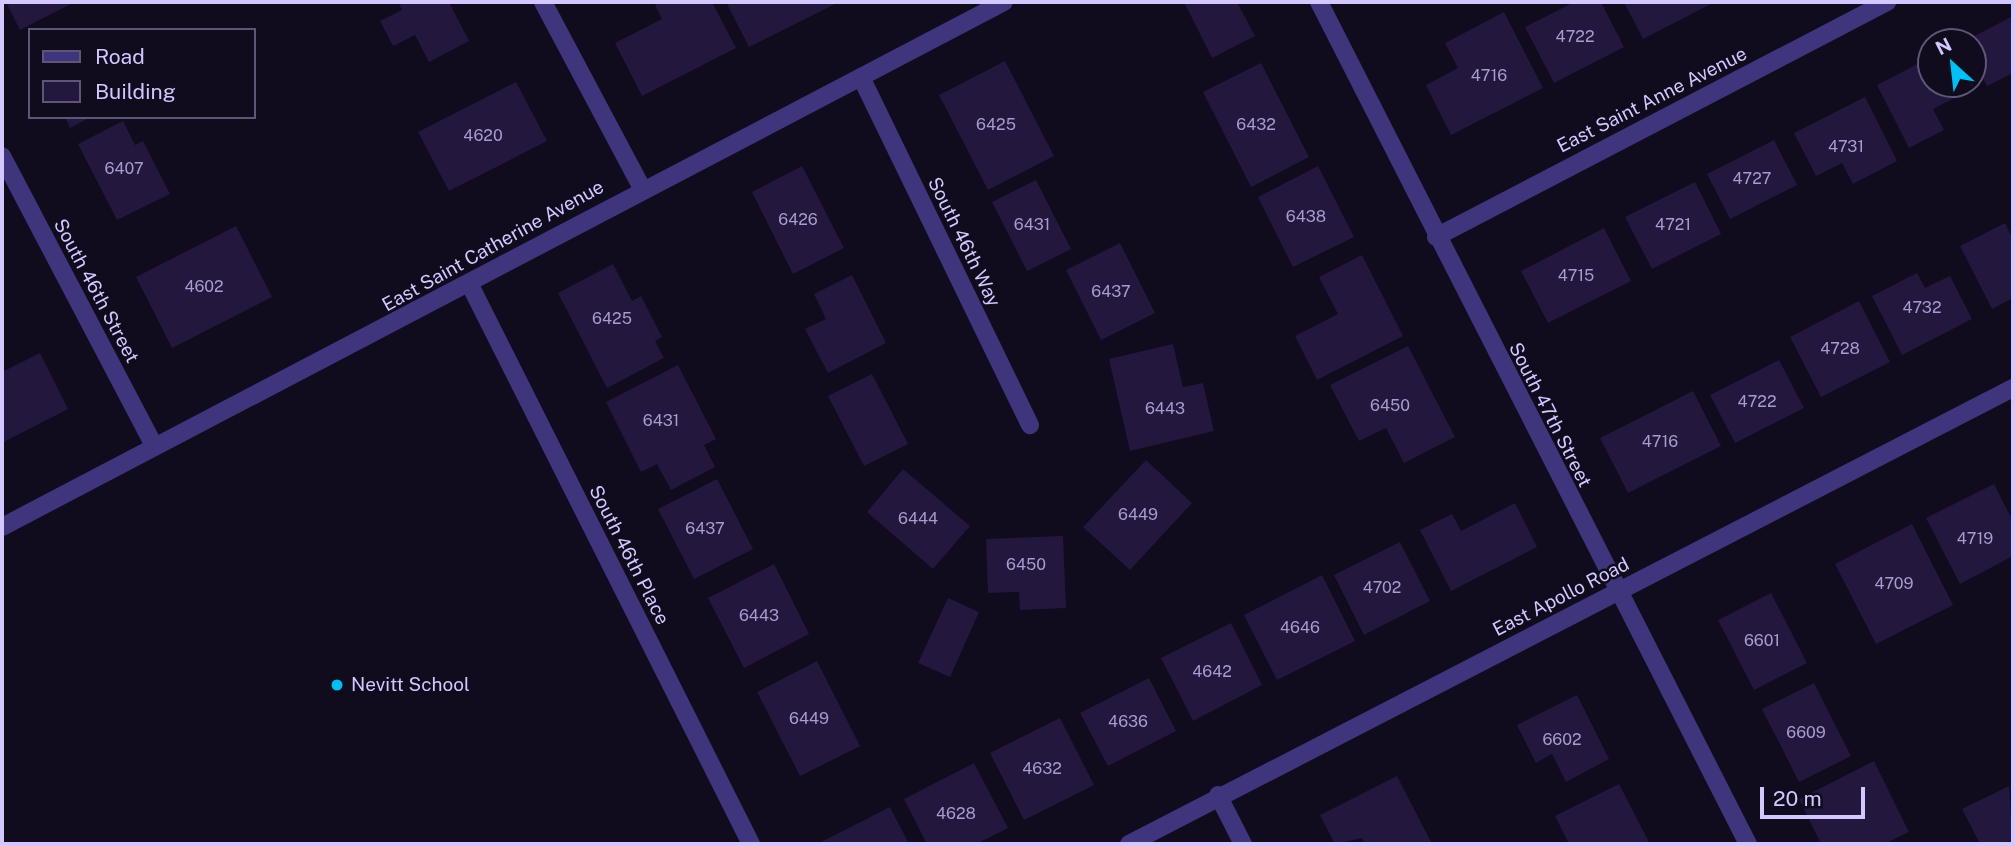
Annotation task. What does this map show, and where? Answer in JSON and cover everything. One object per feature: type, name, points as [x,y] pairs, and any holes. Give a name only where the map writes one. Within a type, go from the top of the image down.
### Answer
[{"type":"street","points":[[543,2],[642,188]]},
{"type":"street","name":"East Saint Catherine Avenue","points":[[2,527],[154,446],[470,285],[642,188],[1004,2]]},
{"type":"street","name":"South 47th Street","points":[[1319,2],[1436,237],[1748,844]]},
{"type":"street","name":"East Saint Anne Avenue","points":[[1436,237],[1887,2]]},
{"type":"street","name":"South 46th Way","points":[[861,77],[1030,425]]},
{"type":"street","name":"South 46th Street","points":[[2,156],[154,446]]},
{"type":"street","name":"South 46th Place","points":[[470,285],[751,844]]},
{"type":"street","name":"East Apollo Road","points":[[1129,844],[1218,795],[2013,388]]},
{"type":"street","points":[[1218,795],[1243,844]]},
{"type":"building","points":[[6,2],[75,2],[20,30]]},
{"type":"building","points":[[398,2],[449,2],[469,41],[429,62],[415,35],[393,46],[380,21],[402,10]]},
{"type":"building","points":[[662,2],[712,2],[736,48],[642,96],[615,43],[662,19],[655,5]]},
{"type":"building","points":[[726,2],[839,2],[749,47]]},
{"type":"building","points":[[1184,2],[1237,2],[1255,36],[1212,58]]},
{"type":"building","points":[[1574,2],[1601,2],[1624,47],[1554,83],[1525,27]]},
{"type":"building","points":[[1624,2],[1710,2],[1711,4],[1643,39]]},
{"type":"building","points":[[1504,12],[1543,88],[1451,135],[1426,85],[1458,68],[1445,43]]},
{"type":"building","points":[[2013,16],[2013,73],[1987,86],[1987,30]]},
{"type":"building","points":[[1005,61],[1054,156],[988,190],[939,95]]},
{"type":"building","points":[[1261,63],[1309,157],[1251,187],[1203,92]]},
{"type":"building","points":[[1917,64],[1917,98],[1954,98],[1933,109],[1944,130],[1909,148],[1877,85]]},
{"type":"building","points":[[516,82],[547,141],[449,191],[418,132]]},
{"type":"building","points":[[1865,97],[1897,161],[1853,184],[1842,163],[1816,176],[1794,133]]},
{"type":"building","points":[[66,119],[87,119],[70,128]]},
{"type":"building","points":[[123,121],[135,145],[143,141],[170,194],[117,220],[78,144]]},
{"type":"building","points":[[1774,140],[1797,185],[1730,219],[1707,174]]},
{"type":"building","points":[[802,166],[844,248],[793,274],[752,192]]},
{"type":"building","points":[[1318,166],[1354,237],[1293,267],[1258,197]]},
{"type":"building","points":[[1036,180],[1071,249],[1027,271],[992,202]]},
{"type":"building","points":[[1695,182],[1721,234],[1652,269],[1625,217]]},
{"type":"building","points":[[2005,223],[2013,240],[2013,298],[1992,309],[1960,246]]},
{"type":"building","points":[[236,226],[272,297],[172,348],[136,277]]},
{"type":"building","points":[[1604,228],[1631,281],[1548,323],[1521,271]]},
{"type":"building","points":[[1120,243],[1155,313],[1101,340],[1066,270]]},
{"type":"building","points":[[1362,255],[1403,336],[1317,380],[1295,336],[1338,314],[1319,277]]},
{"type":"building","points":[[613,264],[632,301],[641,296],[662,337],[655,341],[664,358],[607,388],[558,293]]},
{"type":"building","points":[[1917,273],[1925,288],[1950,276],[1972,319],[1902,355],[1872,296]]},
{"type":"building","points":[[852,275],[886,343],[828,373],[805,329],[826,319],[814,294]]},
{"type":"building","points":[[1859,301],[1890,362],[1821,397],[1790,337]]},
{"type":"building","points":[[1173,344],[1183,387],[1203,383],[1214,431],[1130,451],[1109,359]]},
{"type":"building","points":[[1408,346],[1455,437],[1404,463],[1386,428],[1359,441],[1330,385]]},
{"type":"building","points":[[40,353],[68,409],[2,443],[2,372]]},
{"type":"building","points":[[1779,360],[1804,408],[1735,443],[1710,395]]},
{"type":"building","points":[[678,365],[716,439],[704,445],[715,467],[671,490],[657,464],[641,472],[606,402]]},
{"type":"building","points":[[872,374],[908,444],[864,466],[828,396]]},
{"type":"building","points":[[1693,391],[1721,446],[1628,493],[1600,438]]},
{"type":"building","points":[[1146,460],[1192,503],[1130,570],[1083,527]]},
{"type":"building","points":[[903,469],[970,526],[933,569],[867,512]]},
{"type":"building","points":[[717,479],[753,549],[694,579],[658,509]]},
{"type":"building","points":[[1994,484],[2013,521],[2013,556],[1960,584],[1926,518]]},
{"type":"building","points":[[1515,503],[1537,547],[1451,591],[1420,530],[1452,514],[1461,531]]},
{"type":"building","points":[[1912,524],[1953,605],[1876,644],[1835,564]]},
{"type":"building","points":[[1063,536],[1066,608],[1020,610],[1019,592],[988,593],[986,539]]},
{"type":"building","points":[[1400,542],[1430,601],[1364,635],[1334,575]]},
{"type":"building","points":[[774,564],[809,634],[744,668],[708,598]]},
{"type":"building","points":[[1322,575],[1355,641],[1277,680],[1244,615]]},
{"type":"building","points":[[1771,593],[1807,663],[1754,690],[1718,620]]},
{"type":"building","points":[[948,598],[979,612],[950,677],[918,663]]},
{"type":"building","points":[[1231,623],[1262,685],[1193,721],[1161,658]]},
{"type":"building","points":[[817,661],[860,746],[800,776],[757,692]]},
{"type":"building","points":[[1149,678],[1176,731],[1108,766],[1080,713]]},
{"type":"building","points":[[1814,683],[1851,756],[1799,782],[1762,709]]},
{"type":"building","points":[[1577,695],[1609,759],[1566,782],[1552,754],[1536,763],[1517,725]]},
{"type":"building","points":[[1060,718],[1094,785],[1024,820],[990,753]]},
{"type":"building","points":[[1874,761],[1909,832],[1884,844],[1821,844],[1799,799]]},
{"type":"building","points":[[974,763],[1008,828],[976,844],[927,844],[904,799]]},
{"type":"building","points":[[1397,776],[1432,844],[1365,844],[1362,838],[1335,844],[1320,815]]},
{"type":"building","points":[[1619,784],[1650,844],[1569,844],[1555,816]]},
{"type":"building","points":[[2009,786],[2013,844],[1980,844],[1962,809]]},
{"type":"building","points":[[890,807],[909,844],[817,844]]},
{"type":"place","name":"Nevitt School","points":[[337,685]]}]
